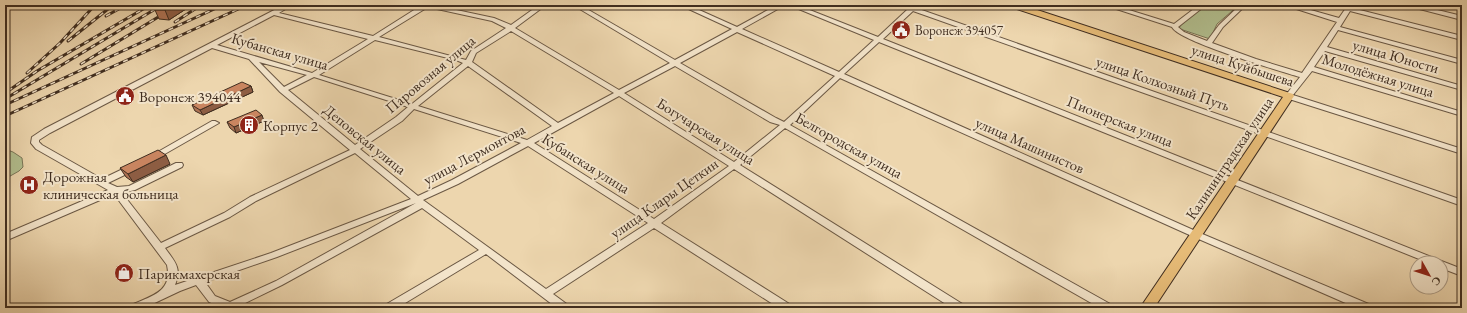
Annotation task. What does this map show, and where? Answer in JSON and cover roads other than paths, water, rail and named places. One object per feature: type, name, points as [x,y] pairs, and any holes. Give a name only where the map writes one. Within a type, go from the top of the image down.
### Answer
[{"type":"main road","name":"улица Куйбышева","points":[[1014,5],[1289,96]]},
{"type":"main road","name":"Калининградская улица","points":[[1147,308],[1233,182],[1289,96]]},
{"type":"street","points":[[165,293],[171,282],[173,269],[169,258],[115,190],[39,146],[35,143],[35,139],[47,130],[289,5]]},
{"type":"street","points":[[284,90],[313,75],[427,5]]},
{"type":"street","name":"Богучарская улица","points":[[427,5],[494,20],[511,28],[735,165],[960,308]]},
{"type":"street","name":"Паровозная улица","points":[[160,247],[227,215],[253,199],[355,150],[399,119],[426,95],[444,83],[468,63],[473,52],[511,28],[543,5]]},
{"type":"street","name":"Белгородская улица","points":[[576,5],[773,120],[785,125],[1108,308]]},
{"type":"street","name":"улица Машинистов","points":[[683,5],[1348,304],[1368,308]]},
{"type":"street","name":"улица Лермонтова","points":[[135,308],[165,293],[198,280],[274,255],[420,202],[527,142],[782,5]]},
{"type":"street","name":"Пионерская улица","points":[[792,5],[1418,255]]},
{"type":"street","name":"улица Колхозный Путь","points":[[901,5],[914,7],[1462,203]]},
{"type":"street","name":"Молодёжная улица","points":[[1107,5],[1176,26],[1176,29],[1181,33],[1233,54],[1304,76]]},
{"type":"street","points":[[1176,26],[1202,5]]},
{"type":"street","points":[[1208,44],[1221,26],[1243,5]]},
{"type":"street","points":[[1287,5],[1341,21]]},
{"type":"street","points":[[1410,5],[1462,18]]},
{"type":"street","name":"улица Клары Цеткин","points":[[546,294],[655,223],[735,165],[785,125],[914,7]]},
{"type":"street","points":[[1349,7],[1462,38]]},
{"type":"street","name":"Калининградская улица","points":[[1289,96],[1337,28],[1349,7]]},
{"type":"street","points":[[274,13],[468,63],[557,126]]},
{"type":"street","points":[[1337,28],[1462,62]]},
{"type":"street","name":"Кубанская улица","points":[[212,46],[415,106],[527,142],[787,308]]},
{"type":"street","name":"улица Юности","points":[[1323,48],[1462,88]]},
{"type":"street","name":"Деповская улица","points":[[250,57],[284,90],[420,202],[564,308]]},
{"type":"street","name":"Молодёжная улица","points":[[1310,68],[1462,114]]},
{"type":"street","name":"улица Куйбышева","points":[[1289,96],[1462,152]]},
{"type":"street","points":[[103,182],[142,163],[215,123]]},
{"type":"street","points":[[5,238],[115,190],[132,188],[179,165]]},
{"type":"street","points":[[198,280],[212,298],[229,307],[279,283],[420,202]]},
{"type":"street","points":[[389,308],[486,250]]},
{"type":"street","points":[[1449,267],[1462,272]]},
{"type":"railway","points":[[27,73],[60,43],[95,5]]},
{"type":"railway","points":[[68,41],[113,5]]},
{"type":"railway","points":[[106,16],[126,5]]},
{"type":"railway","points":[[8,91],[37,71],[150,5]]},
{"type":"railway","points":[[5,99],[162,5]]},
{"type":"railway","points":[[81,64],[178,5]]},
{"type":"railway","points":[[5,105],[223,5]]},
{"type":"railway","points":[[5,116],[247,5]]},
{"type":"railway","points":[[175,22],[198,7]]},
{"type":"place","name":"Воронеж 394057","points":[[901,30]]},
{"type":"place","name":"Воронеж 394044","points":[[125,96]]},
{"type":"place","name":"Корпус 2","points":[[249,125]]},
{"type":"place","name":"Дорожная клиническая больница","points":[[29,185]]},
{"type":"place","name":"Парикмахерская","points":[[124,273]]}]
